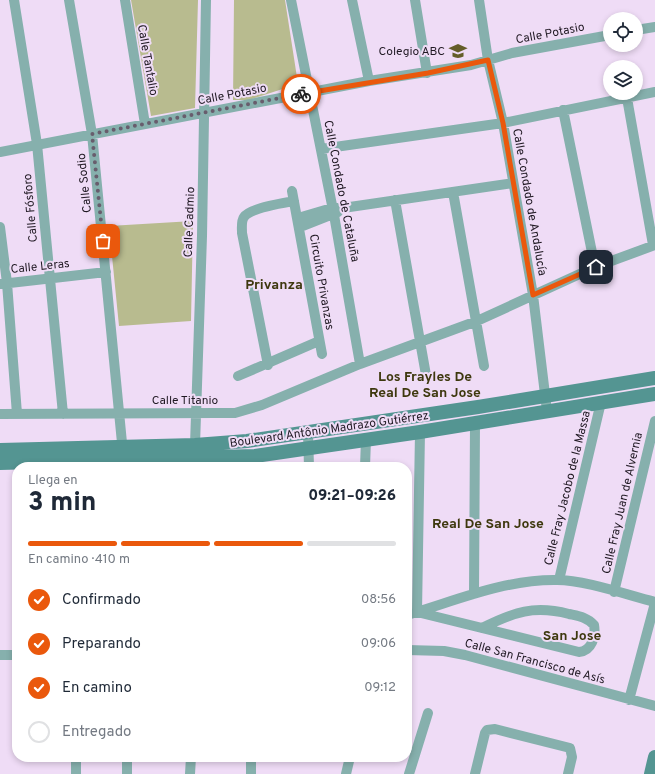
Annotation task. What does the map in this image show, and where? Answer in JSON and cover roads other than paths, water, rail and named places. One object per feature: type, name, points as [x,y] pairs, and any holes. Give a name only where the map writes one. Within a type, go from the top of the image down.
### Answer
[{"type":"street","name":"Calle Fósforo","points":[[14,0],[37,144],[63,414]]},
{"type":"street","name":"Calle Sodio","points":[[69,0],[92,134],[120,413],[123,461]]},
{"type":"street","name":"Calle Tantalio","points":[[125,0],[146,124]]},
{"type":"street","name":"Calle Cadmio","points":[[194,457],[205,113],[206,0]]},
{"type":"street","name":"Calle Condado de Cataluña","points":[[291,0],[333,212],[360,364]]},
{"type":"street","points":[[352,0],[369,81]]},
{"type":"street","points":[[414,0],[428,73]]},
{"type":"street","name":"Calle Condado de Andalucía","points":[[479,0],[488,60],[503,123],[533,295],[547,411]]},
{"type":"street","points":[[643,29],[655,27]]},
{"type":"street","name":"Calle Potasio","points":[[0,152],[309,92],[369,81],[428,73],[543,46],[603,36]]},
{"type":"street","points":[[643,95],[655,92]]},
{"type":"street","points":[[321,149],[503,123],[616,100]]},
{"type":"street","points":[[627,100],[654,245]]},
{"type":"street","points":[[563,110],[596,267]]},
{"type":"street","points":[[426,375],[395,200],[513,183]]},
{"type":"street","points":[[454,192],[484,366]]},
{"type":"street","name":"Circuito Privanzas","points":[[268,365],[242,233],[243,222],[244,218],[251,212],[293,196],[299,222],[322,354]]},
{"type":"street","name":"Circuito Privanzas","points":[[299,222],[343,208],[395,200]]},
{"type":"street","points":[[0,228],[3,284],[17,414]]},
{"type":"street","name":"Calle Titanio","points":[[0,414],[235,413],[247,410],[360,364],[477,321],[596,267],[654,245]]},
{"type":"street","name":"Calle Leras","points":[[3,284],[106,272]]},
{"type":"street","name":"Circuito Privanzas","points":[[238,376],[268,365],[319,341]]},
{"type":"street","name":"Boulevard Antônio Madrazo Gutiérrez","points":[[194,457],[308,433],[655,378]]},
{"type":"street","name":"Boulevard Antônio Madrazo Gutiérrez","points":[[113,462],[144,458],[194,457],[255,461],[309,448],[420,432],[655,394]]},
{"type":"street","name":"Calle Fray Jacobo de la Massa","points":[[558,580],[601,402]]},
{"type":"street","name":"Calle Fray Juan de Alvernia","points":[[614,592],[655,421]]},
{"type":"street","points":[[474,594],[475,423]]},
{"type":"street","points":[[412,614],[420,432]]},
{"type":"street","points":[[308,433],[309,462]]},
{"type":"street","points":[[366,439],[366,462]]},
{"type":"street","name":"Boulevard Antônio Madrazo Gutiérrez","points":[[0,450],[123,447],[144,458]]},
{"type":"street","name":"Boulevard Antônio Madrazo Gutiérrez","points":[[0,464],[12,464]]},
{"type":"street","points":[[412,614],[474,594],[525,583],[558,580],[655,602],[629,700]]},
{"type":"street","points":[[412,614],[482,628],[579,652],[584,652],[590,647],[595,630],[594,625],[584,618],[544,609],[514,613],[482,628]]},
{"type":"street","name":"Calle San Francisco de Asís","points":[[412,650],[444,651],[465,655],[655,706]]},
{"type":"street","points":[[0,655],[12,655]]},
{"type":"street","points":[[409,774],[428,713]]},
{"type":"street","points":[[475,774],[485,733],[488,730],[495,729],[570,748],[573,754],[568,774]]},
{"type":"street","points":[[651,774],[655,757]]},
{"type":"street","points":[[76,762],[76,774]]},
{"type":"street","points":[[127,762],[127,774]]},
{"type":"street","points":[[190,774],[191,762]]},
{"type":"street","points":[[250,774],[251,762]]},
{"type":"street","points":[[346,774],[349,762]]},
{"type":"place","name":"Colegio ABC","points":[[458,51]]},
{"type":"district","name":"Privanza","points":[[274,284]]},
{"type":"district","name":"Los Frayles De Real De San Jose","points":[[425,384]]},
{"type":"district","name":"Real De San Jose","points":[[488,523]]},
{"type":"district","name":"San Jose","points":[[572,635]]}]
